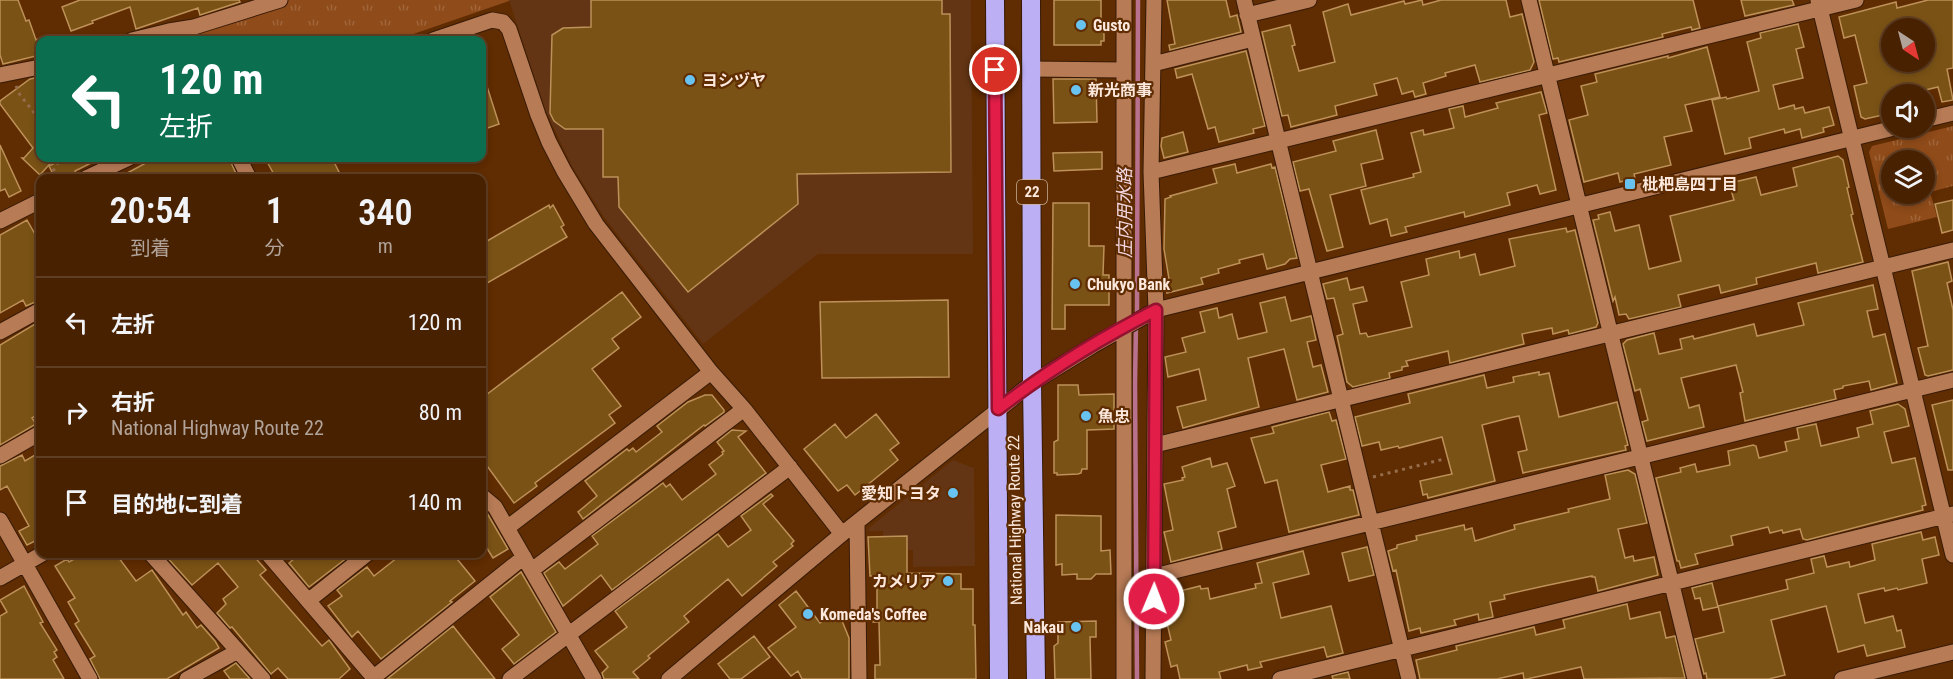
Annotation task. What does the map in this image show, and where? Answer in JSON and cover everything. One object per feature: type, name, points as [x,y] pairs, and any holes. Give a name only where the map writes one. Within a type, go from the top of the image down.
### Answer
[{"type":"highway","name":"National Highway Route 22","points":[[995,0],[999,679]]},
{"type":"highway","name":"National Highway Route 22","points":[[1031,0],[1032,383],[1036,679]]},
{"type":"street","points":[[148,36],[194,27],[280,0]]},
{"type":"street","points":[[1124,0],[1126,326],[1124,679]]},
{"type":"street","points":[[1153,679],[1155,445],[1151,172],[1154,0]]},
{"type":"street","points":[[1309,0],[1246,8],[1409,679]]},
{"type":"street","points":[[1529,0],[1695,679]]},
{"type":"street","points":[[1151,172],[1819,4],[1856,0]]},
{"type":"street","points":[[1819,4],[1913,390],[1948,515],[1953,555]]},
{"type":"street","points":[[445,36],[492,20],[503,22],[508,29],[549,142],[596,224],[711,372],[744,409],[842,534]]},
{"type":"street","points":[[1153,64],[1253,39]]},
{"type":"street","points":[[5,74],[36,68]]},
{"type":"street","points":[[1031,69],[1123,70]]},
{"type":"street","points":[[1935,117],[1953,113]]},
{"type":"street","points":[[669,679],[842,534],[1032,383],[1154,311],[1881,131]]},
{"type":"street","points":[[95,174],[120,162]]},
{"type":"street","points":[[0,221],[36,205]]},
{"type":"street","points":[[1155,445],[1953,250]]},
{"type":"street","points":[[0,332],[36,312]]},
{"type":"street","points":[[507,528],[711,372]]},
{"type":"street","points":[[1154,576],[1953,380]]},
{"type":"street","points":[[271,558],[374,678],[744,409]]},
{"type":"street","points":[[0,456],[36,435]]},
{"type":"street","points":[[510,679],[790,467]]},
{"type":"street","points":[[486,499],[495,507],[594,679]]},
{"type":"street","points":[[1280,679],[1948,515]]},
{"type":"street","points":[[0,520],[90,679]]},
{"type":"street","points":[[857,523],[859,679]]},
{"type":"street","points":[[0,578],[36,557]]},
{"type":"street","points":[[155,558],[263,679]]},
{"type":"street","points":[[308,601],[362,558]]},
{"type":"street","points":[[187,679],[238,651]]},
{"type":"street","points":[[1842,679],[1953,652]]},
{"type":"path","points":[[5,74],[36,115]]},
{"type":"path","points":[[1361,480],[1444,459]]},
{"type":"shaded area","points":[[509,0],[971,0],[973,254],[818,254],[703,344],[604,217],[572,166],[546,112]]},
{"type":"shaded area","points":[[953,460],[974,468],[975,566],[913,567],[913,550],[883,550],[883,531],[868,531]]},
{"type":"green space","points":[[289,0],[509,0],[408,36],[188,36],[187,33]]},
{"type":"green space","points":[[1953,126],[1953,186],[1935,191],[1935,150],[1881,150],[1881,201],[1869,152],[1872,146],[1904,138],[1935,138],[1935,130]]},
{"type":"green space","points":[[1882,204],[1933,204],[1937,217],[1888,229]]},
{"type":"building","points":[[0,0],[18,0],[26,21],[29,20],[36,40],[36,56],[3,64],[0,55]]},
{"type":"building","points":[[80,0],[239,0],[240,2],[200,15],[198,8],[136,29],[130,7],[71,31],[62,7]]},
{"type":"building","points":[[591,0],[942,0],[942,14],[950,14],[951,172],[797,174],[798,204],[688,292],[619,207],[618,177],[603,177],[603,129],[565,129],[554,121],[550,113],[552,35],[563,28],[591,27]]},
{"type":"building","points":[[1054,0],[1101,0],[1104,41],[1101,41],[1101,45],[1054,45]]},
{"type":"building","points":[[1167,0],[1226,0],[1230,17],[1237,15],[1241,32],[1170,50],[1169,45],[1175,44]]},
{"type":"building","points":[[1422,0],[1423,5],[1441,0],[1506,0],[1510,17],[1522,14],[1534,62],[1530,70],[1480,82],[1475,65],[1445,73],[1446,76],[1423,83],[1426,94],[1415,97],[1413,91],[1402,94],[1397,78],[1374,84],[1377,95],[1335,106],[1337,115],[1291,127],[1288,115],[1282,116],[1262,32],[1290,25],[1295,45],[1292,46],[1299,71],[1335,62],[1323,12],[1348,4],[1351,15],[1404,1],[1405,4]]},
{"type":"building","points":[[1539,0],[1693,0],[1700,28],[1692,30],[1691,27],[1662,34],[1663,37],[1559,62],[1558,58],[1553,59]]},
{"type":"building","points":[[1741,0],[1792,0],[1794,5],[1745,16]]},
{"type":"building","points":[[1928,0],[1953,0],[1953,68],[1947,69],[1953,100],[1942,102],[1935,84],[1881,84],[1881,115],[1865,119],[1861,117],[1854,86],[1867,83],[1855,35],[1844,38],[1839,17],[1896,2],[1897,8]]},
{"type":"building","points":[[1798,24],[1804,47],[1796,49],[1803,78],[1773,85],[1779,109],[1794,105],[1795,109],[1803,107],[1805,113],[1829,107],[1834,125],[1823,128],[1824,132],[1802,138],[1800,129],[1785,133],[1784,129],[1749,138],[1751,148],[1725,154],[1712,100],[1726,97],[1727,99],[1759,91],[1747,42],[1761,38],[1760,33]]},
{"type":"building","points":[[1707,47],[1720,97],[1685,105],[1692,131],[1664,137],[1671,165],[1634,174],[1635,178],[1620,182],[1618,173],[1584,182],[1569,120],[1588,115],[1581,86],[1597,82],[1595,74]]},
{"type":"building","points":[[1246,51],[1265,126],[1253,129],[1254,133],[1219,142],[1215,127],[1208,129],[1192,74],[1177,78],[1175,69]]},
{"type":"building","points":[[36,78],[36,162],[51,162],[41,174],[22,158],[33,148],[0,104],[0,101],[30,79]]},
{"type":"building","points":[[1053,79],[1096,79],[1097,122],[1054,123]]},
{"type":"building","points":[[486,83],[499,124],[486,129]]},
{"type":"building","points":[[1541,92],[1547,113],[1539,115],[1556,190],[1540,194],[1537,185],[1507,193],[1510,205],[1465,217],[1464,212],[1405,227],[1407,232],[1391,236],[1387,219],[1370,224],[1361,190],[1414,177],[1413,174],[1421,172],[1411,133],[1423,130],[1424,135],[1454,128],[1449,109],[1463,106],[1465,117],[1498,108],[1496,103]]},
{"type":"building","points":[[1376,130],[1383,159],[1361,164],[1366,186],[1330,195],[1343,247],[1327,251],[1309,189],[1300,191],[1293,162],[1336,151],[1333,141]]},
{"type":"building","points":[[1183,132],[1188,152],[1164,158],[1162,138]]},
{"type":"building","points":[[0,145],[21,191],[9,197],[5,189],[0,191]]},
{"type":"building","points":[[1102,152],[1102,169],[1054,171],[1053,153]]},
{"type":"building","points":[[1838,156],[1843,160],[1853,214],[1851,215],[1863,262],[1818,273],[1816,263],[1756,278],[1757,284],[1721,293],[1719,285],[1678,295],[1681,307],[1629,319],[1626,314],[1619,315],[1615,297],[1613,301],[1593,220],[1599,219],[1598,215],[1610,212],[1615,231],[1639,225],[1649,269],[1681,261],[1670,216],[1734,200],[1729,183],[1756,177],[1761,195],[1797,186],[1793,168]]},
{"type":"building","points":[[57,162],[93,162],[75,171],[75,174],[53,174],[49,166]]},
{"type":"building","points":[[148,162],[231,162],[236,174],[125,174]]},
{"type":"building","points":[[267,162],[334,162],[340,174],[274,174]]},
{"type":"building","points":[[1235,164],[1237,173],[1271,164],[1272,168],[1275,167],[1297,258],[1267,269],[1263,254],[1239,260],[1240,263],[1218,269],[1219,273],[1201,278],[1203,284],[1167,293],[1165,280],[1169,279],[1164,249],[1165,199],[1217,183],[1213,169]]},
{"type":"building","points":[[1953,200],[1953,230],[1942,233],[1935,204]]},
{"type":"building","points":[[1053,203],[1089,203],[1089,246],[1104,246],[1103,275],[1109,275],[1109,305],[1065,305],[1065,329],[1052,329]]},
{"type":"building","points":[[549,205],[550,208],[553,205],[564,225],[561,227],[567,237],[486,284],[486,242]]},
{"type":"building","points":[[27,220],[36,236],[36,302],[26,306],[23,300],[0,313],[0,235]]},
{"type":"building","points":[[1566,228],[1567,232],[1575,230],[1598,323],[1596,327],[1569,334],[1568,330],[1553,334],[1552,328],[1522,334],[1524,344],[1450,363],[1448,351],[1406,361],[1408,366],[1389,373],[1390,378],[1353,387],[1347,382],[1337,336],[1343,334],[1334,298],[1327,299],[1323,284],[1347,278],[1350,290],[1363,287],[1367,301],[1353,304],[1360,334],[1366,333],[1368,337],[1412,327],[1401,282],[1429,275],[1426,259],[1459,251],[1460,258],[1475,254],[1480,275],[1515,266],[1509,239]]},
{"type":"building","points":[[1948,262],[1952,281],[1947,283],[1953,310],[1953,370],[1928,376],[1925,375],[1918,348],[1928,346],[1912,271]]},
{"type":"building","points":[[1873,285],[1878,309],[1867,311],[1873,337],[1885,334],[1897,383],[1871,390],[1869,381],[1843,386],[1843,388],[1834,390],[1836,399],[1745,421],[1740,393],[1743,392],[1736,365],[1681,378],[1689,408],[1699,405],[1704,427],[1647,441],[1642,422],[1648,420],[1640,389],[1635,391],[1623,344],[1627,340],[1654,333],[1659,354],[1682,349],[1680,339],[1693,336],[1694,339],[1754,324],[1757,336],[1804,325],[1798,303]]},
{"type":"building","points":[[622,292],[641,317],[612,339],[619,348],[592,369],[621,406],[609,415],[615,423],[535,483],[537,486],[514,503],[486,464],[486,395]]},
{"type":"building","points":[[1285,297],[1291,321],[1311,316],[1316,340],[1307,342],[1313,367],[1321,365],[1328,392],[1297,400],[1284,349],[1248,358],[1259,407],[1183,428],[1177,407],[1206,400],[1199,369],[1168,377],[1165,357],[1186,352],[1182,338],[1205,332],[1200,312],[1217,308],[1219,318],[1232,314],[1238,339],[1267,332],[1260,303]]},
{"type":"building","points":[[948,300],[949,377],[822,378],[820,302]]},
{"type":"building","points":[[36,323],[36,416],[32,418],[36,424],[0,445],[0,345]]},
{"type":"building","points":[[1539,372],[1539,375],[1549,373],[1559,417],[1617,402],[1628,445],[1625,446],[1626,450],[1523,473],[1518,452],[1527,450],[1519,416],[1509,418],[1482,425],[1495,481],[1428,498],[1427,494],[1423,495],[1420,481],[1452,474],[1442,437],[1399,448],[1398,446],[1381,450],[1379,442],[1362,446],[1355,417],[1410,403],[1408,394],[1484,375],[1487,388],[1514,382],[1513,377]]},
{"type":"building","points":[[1058,385],[1078,385],[1079,395],[1114,394],[1114,429],[1087,430],[1087,469],[1082,469],[1078,474],[1057,475],[1054,473],[1054,442],[1058,440]]},
{"type":"building","points":[[705,395],[712,395],[724,412],[583,519],[578,512],[597,496],[585,481],[627,449],[629,451],[633,448],[636,452],[662,432],[657,426],[688,402]]},
{"type":"building","points":[[1953,400],[1953,470],[1948,470],[1932,405]]},
{"type":"building","points":[[1898,404],[1905,409],[1909,426],[1884,432],[1892,463],[1915,458],[1926,505],[1922,506],[1923,510],[1807,540],[1803,539],[1800,529],[1770,533],[1768,527],[1731,536],[1733,545],[1695,554],[1698,564],[1681,568],[1677,561],[1656,478],[1681,472],[1680,468],[1695,464],[1697,472],[1730,465],[1728,451],[1753,445],[1756,446],[1759,458],[1787,451],[1785,442],[1799,439],[1797,428],[1816,424],[1821,446],[1859,437],[1857,428],[1873,424],[1870,411]]},
{"type":"building","points":[[1329,412],[1332,421],[1336,420],[1346,459],[1321,465],[1328,492],[1350,486],[1359,515],[1289,532],[1277,480],[1265,483],[1251,438],[1274,433],[1272,427]]},
{"type":"building","points":[[876,414],[899,443],[890,450],[898,460],[855,495],[847,485],[838,491],[804,449],[835,424],[846,438]]},
{"type":"building","points":[[732,430],[746,431],[738,437],[766,473],[612,590],[601,575],[563,606],[544,573],[559,562],[565,569],[598,544],[592,536],[663,483],[666,487],[670,484],[682,500],[716,474],[709,465],[724,451],[717,442]]},
{"type":"building","points":[[36,454],[36,540],[27,545],[19,531],[29,526],[7,486],[0,490],[0,466],[22,455],[25,461]]},
{"type":"building","points":[[1210,458],[1212,467],[1227,463],[1235,486],[1227,489],[1236,527],[1218,532],[1222,549],[1171,562],[1164,532],[1173,530],[1164,484],[1183,480],[1182,478],[1185,477],[1182,467]]},
{"type":"building","points":[[1628,470],[1635,474],[1647,523],[1618,529],[1625,558],[1633,556],[1634,561],[1654,557],[1658,575],[1598,591],[1595,577],[1592,576],[1544,586],[1504,595],[1505,599],[1490,602],[1493,617],[1479,620],[1478,614],[1454,620],[1456,625],[1421,633],[1420,628],[1409,631],[1396,570],[1393,571],[1388,551],[1397,548],[1397,545],[1417,540],[1416,536],[1464,525],[1465,530],[1472,528],[1475,541],[1515,529],[1514,525],[1569,512],[1568,509],[1610,499],[1605,475]]},
{"type":"building","points":[[771,494],[773,496],[763,504],[794,541],[791,544],[793,546],[773,562],[777,566],[742,596],[728,579],[684,616],[689,622],[648,656],[650,658],[633,672],[639,679],[604,679],[602,673],[608,667],[595,651],[627,627],[615,611],[718,534],[728,547],[751,530],[741,516]]},
{"type":"building","points":[[486,512],[508,549],[493,558],[486,547]]},
{"type":"building","points":[[1056,515],[1101,516],[1101,551],[1110,550],[1111,574],[1096,574],[1091,579],[1077,579],[1077,574],[1062,575],[1062,564],[1056,565]]},
{"type":"building","points":[[1921,532],[1923,540],[1935,537],[1939,555],[1922,559],[1927,583],[1898,590],[1897,588],[1885,591],[1884,588],[1858,594],[1865,623],[1893,616],[1897,631],[1901,630],[1905,647],[1867,656],[1864,645],[1838,652],[1826,606],[1771,620],[1785,675],[1769,679],[1707,679],[1695,639],[1724,632],[1718,606],[1788,589],[1786,580],[1814,573],[1811,559],[1824,556],[1827,567],[1849,562],[1850,567],[1875,560],[1872,544]]},
{"type":"building","points":[[907,536],[907,573],[961,574],[961,589],[973,589],[976,679],[875,679],[875,665],[880,665],[879,622],[873,622],[873,610],[877,610],[877,576],[870,576],[868,537]]},
{"type":"building","points":[[1367,547],[1374,575],[1349,581],[1342,553]]},
{"type":"building","points":[[1303,551],[1309,574],[1273,583],[1281,618],[1331,606],[1343,653],[1327,657],[1324,647],[1260,662],[1262,667],[1248,670],[1247,665],[1219,672],[1221,679],[1180,679],[1177,665],[1171,667],[1165,642],[1171,640],[1166,619],[1170,618],[1164,595],[1200,586],[1201,589],[1208,588],[1210,599],[1256,588],[1255,584],[1262,583],[1257,563]]},
{"type":"building","points":[[76,558],[119,558],[136,581],[152,570],[183,615],[186,612],[197,628],[201,625],[219,648],[167,679],[100,679],[90,659],[95,656],[75,624],[79,621],[68,602],[75,598],[55,566],[67,559],[69,562]]},
{"type":"building","points":[[168,558],[256,558],[266,570],[260,575],[322,646],[329,640],[350,669],[339,679],[288,679],[278,668],[271,674],[232,627],[230,628],[217,613],[226,604],[223,599],[238,587],[218,563],[192,585]]},
{"type":"building","points":[[295,558],[347,558],[309,587],[289,563]]},
{"type":"building","points":[[397,558],[456,558],[475,581],[381,659],[358,631],[352,637],[328,606],[342,596],[337,590],[367,567],[374,576]]},
{"type":"building","points":[[521,572],[556,632],[514,664],[502,649],[519,635],[490,597]]},
{"type":"building","points":[[1712,583],[1718,607],[1703,610],[1700,598],[1695,599],[1692,588]]},
{"type":"building","points":[[24,586],[43,622],[40,623],[57,650],[54,652],[57,657],[53,660],[64,679],[0,679],[0,616],[7,612],[0,600]]},
{"type":"building","points":[[796,591],[820,623],[834,613],[840,616],[849,638],[849,679],[802,679],[798,671],[791,676],[768,648],[796,627],[779,605]]},
{"type":"building","points":[[1627,604],[1630,619],[1660,612],[1666,638],[1675,636],[1685,678],[1584,679],[1581,667],[1527,679],[1524,679],[1523,673],[1497,679],[1420,679],[1416,660],[1457,650],[1456,646],[1534,627],[1536,635],[1565,628],[1563,620]]},
{"type":"building","points":[[1096,621],[1096,637],[1090,637],[1091,679],[1055,679],[1054,646],[1058,643],[1058,622]]},
{"type":"building","points":[[453,626],[495,679],[387,679]]},
{"type":"building","points":[[754,636],[770,657],[741,679],[730,679],[718,664]]},
{"type":"building","points":[[236,663],[250,679],[230,679],[224,671]]},
{"type":"building","points":[[1348,672],[1350,679],[1333,679],[1332,676]]},
{"type":"waterway","name":"庄内用水路","points":[[1137,316],[1138,0]]},
{"type":"waterway","name":"庄内用水路","points":[[1136,325],[1137,679]]},
{"type":"place","name":"Gusto","points":[[1081,25]]},
{"type":"place","name":"ヨシヅヤ","points":[[690,80]]},
{"type":"place","name":"新光商事","points":[[1076,90]]},
{"type":"place","name":"枇杷島四丁目","points":[[1630,184]]},
{"type":"place","name":"Chukyo Bank","points":[[1075,284]]},
{"type":"place","name":"魚忠","points":[[1086,416]]},
{"type":"place","name":"愛知トヨタ","points":[[953,493]]},
{"type":"place","name":"カメリア","points":[[948,581]]},
{"type":"place","name":"Komeda's Coffee","points":[[808,614]]},
{"type":"place","name":"Nakau","points":[[1076,627]]},
{"type":"route","points":[[995,70],[998,409],[1032,383],[1156,310],[1154,599]]}]
